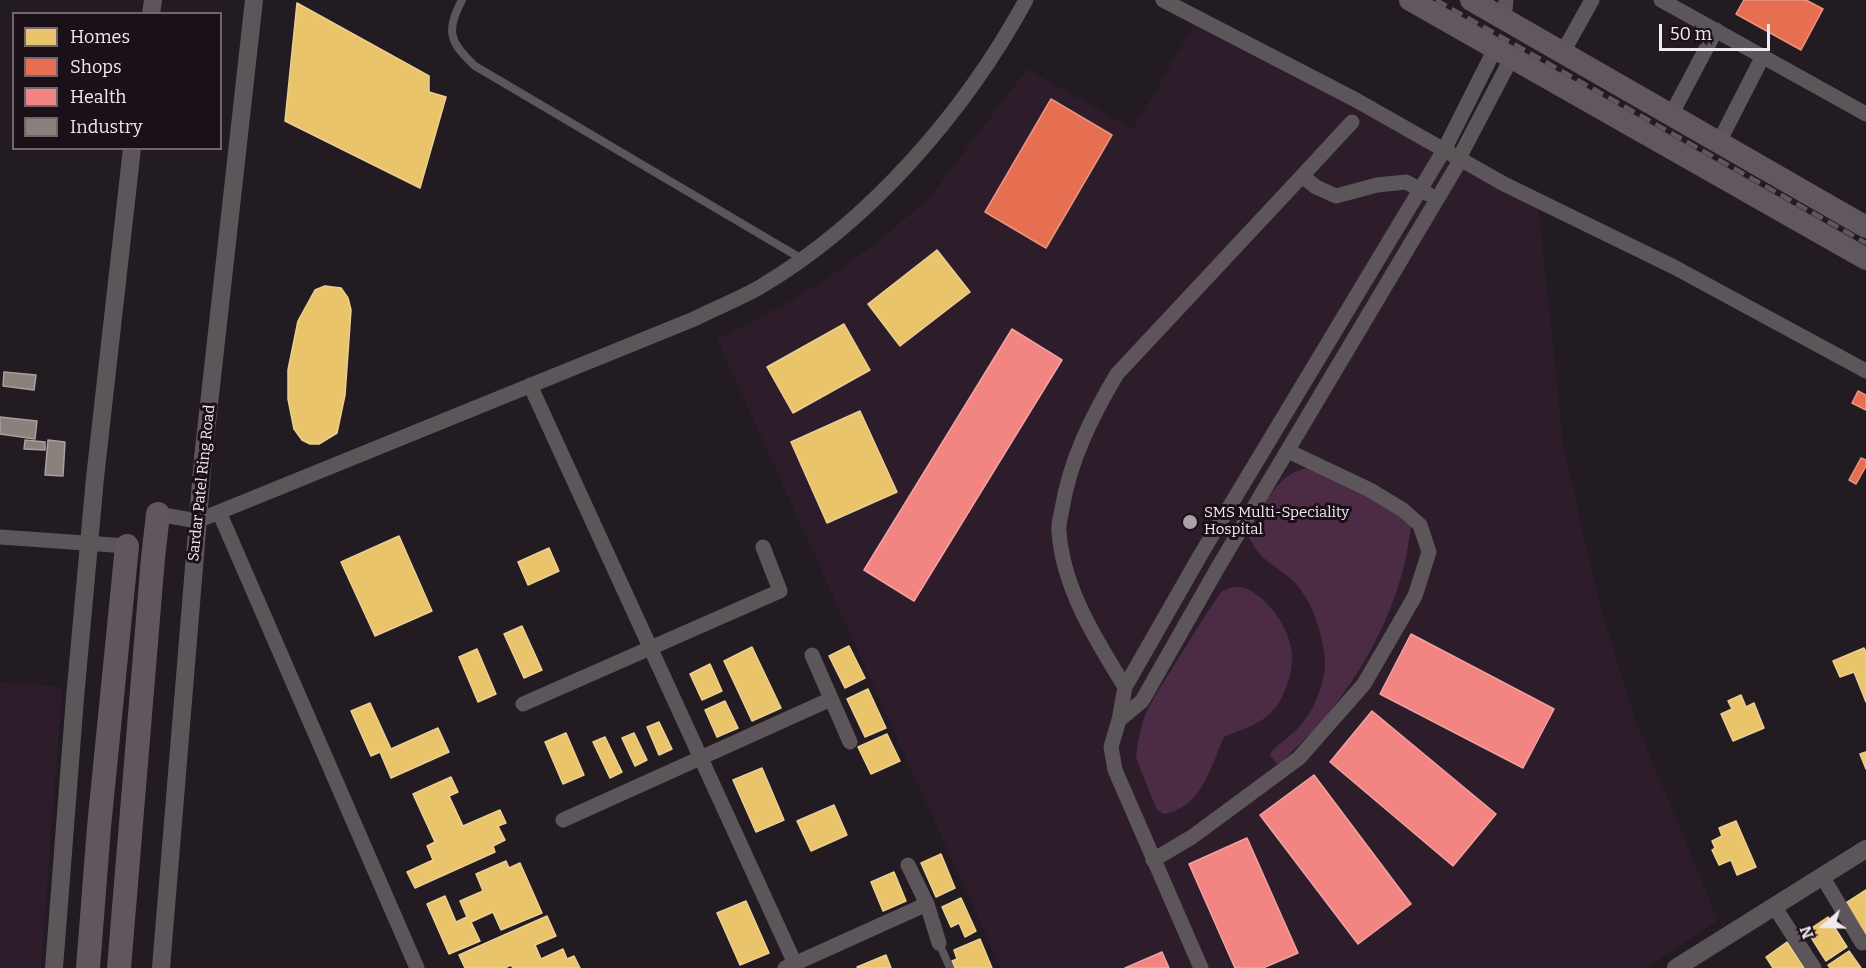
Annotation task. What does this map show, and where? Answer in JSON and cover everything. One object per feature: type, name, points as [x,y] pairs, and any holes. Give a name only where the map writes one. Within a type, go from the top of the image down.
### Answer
[{"type":"highway","points":[[119,968],[158,514]]},
{"type":"highway","points":[[88,968],[126,546]]},
{"type":"main road","points":[[1410,0],[1866,259]]},
{"type":"main road","points":[[1471,0],[1505,10],[1563,52],[1866,227]]},
{"type":"street","name":"Sardar Patel Ring Road","points":[[161,968],[197,520],[254,0]]},
{"type":"street","points":[[158,514],[197,520],[219,512],[694,319],[759,288],[802,259],[855,216],[914,159],[976,80],[1026,0]]},
{"type":"street","points":[[1163,0],[1356,100],[1504,183],[1674,267],[1866,371]]},
{"type":"street","points":[[1563,52],[1592,0]]},
{"type":"street","points":[[1661,0],[1866,114]]},
{"type":"street","points":[[1671,115],[1716,30]]},
{"type":"street","points":[[1201,968],[1115,771],[1111,747],[1125,687],[1203,551],[1504,52]]},
{"type":"street","points":[[1119,720],[1142,701],[1221,562],[1460,158],[1504,52]]},
{"type":"street","points":[[1719,142],[1763,56]]},
{"type":"street","points":[[1125,687],[1099,645],[1076,596],[1063,560],[1058,529],[1067,481],[1096,409],[1117,374],[1352,122]]},
{"type":"street","points":[[54,968],[89,543],[132,150]]},
{"type":"street","points":[[1302,176],[1316,187],[1336,196],[1377,185],[1406,182],[1436,198]]},
{"type":"street","points":[[530,385],[701,758],[792,966],[927,904]]},
{"type":"street","points":[[1153,860],[1192,837],[1299,758],[1364,684],[1415,596],[1429,552],[1420,525],[1403,510],[1370,490],[1288,451]]},
{"type":"street","points":[[219,512],[417,968]]},
{"type":"street","points":[[0,537],[126,546]]},
{"type":"street","points":[[523,704],[780,591],[763,547]]},
{"type":"street","points":[[1203,551],[1221,562]]},
{"type":"street","points":[[812,655],[850,742]]},
{"type":"street","points":[[563,820],[831,699]]},
{"type":"street","points":[[1676,968],[1866,849]]},
{"type":"street","points":[[908,865],[927,904],[939,943]]},
{"type":"street","points":[[1822,876],[1862,943]]},
{"type":"street","points":[[1774,906],[1814,968]]},
{"type":"lane","points":[[462,0],[453,17],[453,35],[457,49],[475,66],[802,259]]},
{"type":"lane","points":[[939,943],[950,968]]},
{"type":"shaded area","name":"SMS Multi-Speciality Hospital","points":[[1201,13],[1538,201],[1563,445],[1598,598],[1635,720],[1718,920],[1646,968],[1001,968],[717,339],[793,300],[883,238],[930,197],[1027,69],[1133,129]]},
{"type":"shaded area","points":[[1308,468],[1391,499],[1411,524],[1408,549],[1395,596],[1363,664],[1323,720],[1281,763],[1276,763],[1270,755],[1298,728],[1315,702],[1324,674],[1324,653],[1320,631],[1307,599],[1294,582],[1259,552],[1249,537],[1264,505],[1278,485],[1296,471]]},
{"type":"shaded area","points":[[1232,587],[1244,587],[1254,593],[1270,607],[1283,625],[1292,654],[1286,689],[1276,707],[1265,718],[1224,737],[1209,773],[1196,795],[1177,810],[1164,814],[1157,810],[1136,758],[1144,717],[1203,619],[1222,591]]},
{"type":"shaded area","points":[[0,682],[62,687],[41,968],[0,968]]},
{"type":"building: Homes","points":[[297,3],[429,76],[429,92],[446,97],[420,188],[285,121]]},
{"type":"building: Homes","points":[[937,250],[970,292],[900,346],[868,304]]},
{"type":"building: Homes","points":[[325,286],[341,288],[348,298],[351,310],[345,395],[337,433],[319,444],[310,444],[302,440],[294,429],[288,399],[288,370],[298,321],[315,290]]},
{"type":"building: Homes","points":[[844,324],[870,370],[793,413],[767,367]]},
{"type":"building: Homes","points":[[860,411],[897,492],[827,523],[791,442]]},
{"type":"building: Homes","points":[[399,536],[432,611],[375,636],[341,562]]},
{"type":"building: Homes","points":[[549,548],[559,571],[528,585],[518,562]]},
{"type":"building: Homes","points":[[522,626],[542,670],[524,678],[504,634]]},
{"type":"building: Homes","points":[[849,646],[865,678],[845,688],[829,656]]},
{"type":"building: Homes","points":[[752,647],[781,708],[752,721],[724,661]]},
{"type":"building: Homes","points":[[1864,648],[1866,652],[1866,702],[1854,672],[1840,677],[1833,661]]},
{"type":"building: Homes","points":[[477,649],[496,694],[478,702],[459,657]]},
{"type":"building: Homes","points":[[710,664],[722,691],[702,700],[690,674]]},
{"type":"building: Homes","points":[[868,689],[886,728],[865,737],[847,699]]},
{"type":"building: Homes","points":[[1741,695],[1746,707],[1754,703],[1764,728],[1733,741],[1721,714],[1732,709],[1728,701]]},
{"type":"building: Homes","points":[[725,701],[738,728],[717,737],[705,710]]},
{"type":"building: Homes","points":[[370,703],[391,749],[438,728],[449,752],[391,778],[380,752],[371,756],[351,711]]},
{"type":"building: Homes","points":[[659,722],[672,749],[659,755],[647,727]]},
{"type":"building: Homes","points":[[566,733],[584,775],[563,784],[545,742]]},
{"type":"building: Homes","points":[[634,733],[647,760],[635,766],[622,738]]},
{"type":"building: Homes","points":[[887,734],[900,761],[871,774],[858,747]]},
{"type":"building: Homes","points":[[605,737],[622,772],[610,778],[593,742]]},
{"type":"building: Homes","points":[[1866,752],[1866,769],[1860,754]]},
{"type":"building: Homes","points":[[762,768],[784,820],[756,832],[733,780]]},
{"type":"building: Homes","points":[[451,777],[458,792],[449,796],[463,826],[500,810],[506,823],[498,826],[505,840],[493,846],[495,852],[415,888],[407,872],[433,860],[427,846],[435,842],[413,794]]},
{"type":"building: Homes","points":[[834,805],[847,835],[811,851],[797,821]]},
{"type":"building: Homes","points":[[1736,821],[1756,867],[1737,875],[1731,860],[1719,865],[1712,850],[1715,848],[1712,841],[1722,836],[1719,828]]},
{"type":"building: Homes","points":[[941,854],[955,888],[936,897],[921,863]]},
{"type":"building: Homes","points":[[506,861],[509,868],[520,863],[542,913],[501,930],[493,912],[471,922],[480,941],[449,954],[427,904],[445,896],[456,922],[467,917],[460,901],[483,891],[476,874]]},
{"type":"building: Homes","points":[[894,872],[906,901],[883,911],[871,882]]},
{"type":"building: Homes","points":[[1866,890],[1866,933],[1865,934],[1846,903]]},
{"type":"building: Homes","points":[[961,898],[976,931],[965,937],[959,923],[951,927],[942,907]]},
{"type":"building: Homes","points":[[746,901],[769,953],[740,965],[717,913]]},
{"type":"building: Homes","points":[[547,916],[556,936],[535,945],[541,959],[563,949],[567,959],[574,956],[580,968],[513,968],[511,965],[505,968],[465,968],[459,955]]},
{"type":"building: Homes","points":[[1828,917],[1847,947],[1826,961],[1807,931]]},
{"type":"building: Homes","points":[[980,939],[992,968],[955,968],[952,961],[957,959],[954,950]]},
{"type":"building: Homes","points":[[1787,942],[1804,968],[1773,968],[1766,957]]},
{"type":"building: Homes","points":[[1849,951],[1861,968],[1830,968],[1828,965]]},
{"type":"building: Homes","points":[[886,955],[891,968],[857,967]]},
{"type":"building: Shops","points":[[1744,0],[1806,0],[1823,9],[1801,50],[1736,14]]},
{"type":"building: Shops","points":[[1051,99],[1112,135],[1046,248],[985,212]]},
{"type":"building: Shops","points":[[1858,391],[1866,395],[1866,410],[1852,403]]},
{"type":"building: Shops","points":[[1861,458],[1866,460],[1866,466],[1856,484],[1849,480]]},
{"type":"building: Health","points":[[1012,329],[1062,360],[914,601],[864,570]]},
{"type":"building: Health","points":[[1411,634],[1554,709],[1523,768],[1380,694]]},
{"type":"building: Health","points":[[1372,711],[1496,814],[1453,866],[1330,762]]},
{"type":"building: Health","points":[[1314,775],[1411,904],[1358,944],[1260,815]]},
{"type":"building: Health","points":[[1247,838],[1298,953],[1263,968],[1235,968],[1189,864]]},
{"type":"building: Health","points":[[1162,952],[1169,968],[1125,968]]},
{"type":"building: Industry","points":[[4,372],[36,375],[34,390],[3,386]]},
{"type":"building: Industry","points":[[0,417],[37,421],[35,439],[0,434]]},
{"type":"building: Industry","points":[[25,440],[45,442],[45,450],[24,449]]},
{"type":"building: Industry","points":[[48,440],[65,442],[63,476],[45,475]]},
{"type":"railway","points":[[1436,0],[1866,243]]},
{"type":"place","name":"SMS Multi-Speciality Hospital","points":[[1190,522]]}]
